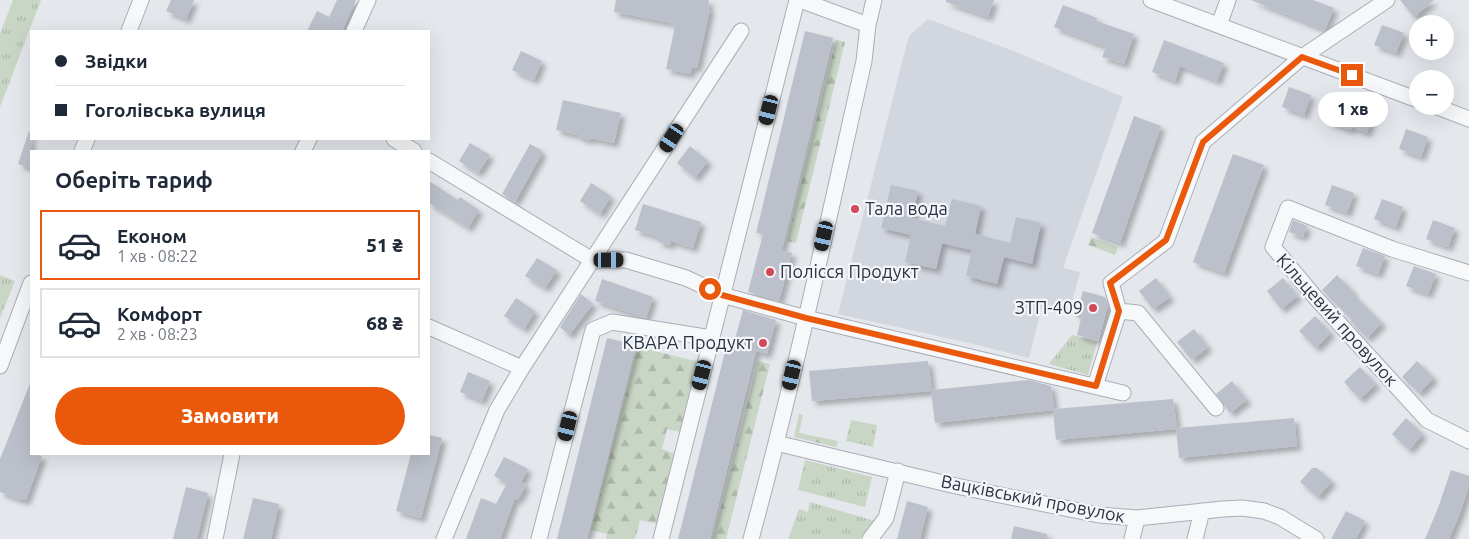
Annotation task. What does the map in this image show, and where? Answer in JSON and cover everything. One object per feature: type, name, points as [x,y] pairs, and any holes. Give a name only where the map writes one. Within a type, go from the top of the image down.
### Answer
[{"type":"street","points":[[129,30],[141,0]]},
{"type":"street","points":[[354,30],[368,0]]},
{"type":"street","points":[[661,539],[799,0],[868,25]]},
{"type":"street","points":[[751,539],[806,318],[864,61],[868,25],[874,0]]},
{"type":"street","points":[[1151,0],[1409,97]]},
{"type":"street","points":[[1219,25],[1228,0]]},
{"type":"street","points":[[1096,386],[1119,311],[1110,283],[1166,240],[1203,142],[1302,57],[1387,0]]},
{"type":"street","points":[[444,539],[498,410],[522,368],[741,31]]},
{"type":"street","points":[[1454,113],[1469,119]]},
{"type":"street","points":[[396,140],[412,150]]},
{"type":"street","points":[[430,162],[592,260],[626,260],[686,278],[722,295],[806,318],[1123,393]]},
{"type":"street","name":"Кільцевий провулок","points":[[1469,273],[1392,249],[1288,208],[1273,247],[1315,297],[1427,420],[1469,441]]},
{"type":"street","points":[[0,366],[30,286]]},
{"type":"street","points":[[1119,311],[1138,313],[1216,408]]},
{"type":"street","points":[[539,539],[593,330],[612,322],[711,338]]},
{"type":"street","points":[[430,327],[522,368]]},
{"type":"street","name":"Вацківський провулок","points":[[776,443],[956,486],[1099,515],[1137,518],[1242,508],[1264,511],[1280,516],[1299,534],[1316,539]]},
{"type":"street","points":[[215,539],[232,455]]},
{"type":"street","points":[[870,539],[886,518],[898,471]]},
{"type":"street","points":[[1195,539],[1202,511]]},
{"type":"street","points":[[1132,539],[1137,518]]},
{"type":"shaded area","points":[[928,19],[1016,52],[1123,97],[1063,268],[1080,272],[1069,314],[1041,309],[1029,358],[838,314],[908,39]]},
{"type":"green space","points":[[13,0],[41,0],[0,107],[0,34]]},
{"type":"green space","points":[[836,40],[845,42],[796,243],[787,241]]},
{"type":"green space","points":[[1091,237],[1118,247],[1115,255],[1088,245]]},
{"type":"green space","points":[[0,275],[15,281],[0,318]]},
{"type":"green space","points":[[1072,335],[1097,342],[1088,375],[1049,364]]},
{"type":"green space","points":[[638,347],[699,362],[680,432],[667,429],[662,449],[676,454],[658,524],[640,520],[635,539],[606,539],[607,534],[591,530]]},
{"type":"green space","points":[[758,361],[770,364],[726,539],[713,539]]},
{"type":"green space","points":[[799,414],[803,415],[799,433],[838,441],[836,447],[794,437]]},
{"type":"green space","points":[[851,420],[877,425],[873,447],[846,441]]},
{"type":"green space","points":[[805,460],[872,477],[865,507],[798,490]]},
{"type":"green space","points":[[810,502],[875,521],[860,539],[788,539],[799,509],[808,512]]},
{"type":"building","points":[[171,0],[194,0],[186,19],[166,11]]},
{"type":"building","points":[[337,0],[356,0],[342,30],[308,30],[317,11],[329,17]]},
{"type":"building","points":[[616,0],[709,0],[708,9],[710,9],[697,68],[692,67],[690,74],[666,69],[675,26],[671,25],[672,23],[614,12]]},
{"type":"building","points":[[946,0],[994,0],[988,17],[946,2]]},
{"type":"building","points":[[1251,0],[1313,0],[1334,8],[1325,30]]},
{"type":"building","points":[[1400,0],[1434,0],[1416,15],[1412,15]]},
{"type":"building","points":[[1063,5],[1097,18],[1096,21],[1134,34],[1124,64],[1102,57],[1106,47],[1054,27]]},
{"type":"building","points":[[1382,25],[1404,33],[1396,53],[1374,45]]},
{"type":"building","points":[[805,31],[833,38],[782,250],[792,253],[779,301],[748,292],[763,234],[756,233]]},
{"type":"building","points":[[1164,40],[1224,63],[1217,81],[1180,66],[1175,81],[1152,72]]},
{"type":"building","points":[[521,51],[542,61],[534,80],[512,70]]},
{"type":"building","points":[[1289,87],[1311,95],[1304,115],[1282,107]]},
{"type":"building","points":[[563,100],[621,113],[614,143],[590,138],[590,140],[556,130]]},
{"type":"building","points":[[1335,103],[1373,116],[1367,133],[1352,127],[1350,130],[1328,122]]},
{"type":"building","points":[[1134,116],[1161,126],[1120,243],[1092,233]]},
{"type":"building","points":[[1406,129],[1428,137],[1421,157],[1399,149]]},
{"type":"building","points":[[29,131],[31,140],[30,168],[18,164]]},
{"type":"building","points":[[470,143],[490,155],[478,173],[459,161]]},
{"type":"building","points":[[530,144],[541,150],[541,155],[515,202],[502,194]]},
{"type":"building","points":[[690,146],[708,161],[695,178],[677,163]]},
{"type":"building","points":[[1233,154],[1264,165],[1224,273],[1193,262]]},
{"type":"building","points":[[430,182],[458,200],[460,197],[479,210],[468,228],[430,204]]},
{"type":"building","points":[[591,183],[611,196],[600,214],[580,201]]},
{"type":"building","points":[[891,185],[918,191],[912,218],[945,226],[952,199],[981,206],[975,234],[1010,243],[1016,217],[1041,223],[1032,264],[1004,257],[997,284],[966,276],[972,250],[942,243],[936,269],[905,262],[911,235],[881,228]]},
{"type":"building","points":[[1332,185],[1354,193],[1347,213],[1325,205]]},
{"type":"building","points":[[1382,199],[1403,207],[1396,227],[1374,219]]},
{"type":"building","points":[[643,204],[701,222],[693,248],[671,241],[670,245],[658,242],[659,237],[635,230]]},
{"type":"building","points":[[1293,220],[1307,226],[1303,237],[1289,232]]},
{"type":"building","points":[[1433,220],[1455,228],[1448,247],[1426,239]]},
{"type":"building","points":[[1363,248],[1385,256],[1378,274],[1356,266]]},
{"type":"building","points":[[537,258],[557,270],[545,288],[525,276]]},
{"type":"building","points":[[1414,266],[1436,274],[1428,294],[1406,286]]},
{"type":"building","points":[[1337,275],[1382,323],[1367,338],[1322,290]]},
{"type":"building","points":[[1156,278],[1170,297],[1153,309],[1139,291]]},
{"type":"building","points":[[1283,278],[1298,296],[1281,309],[1267,291]]},
{"type":"building","points":[[602,279],[653,297],[646,318],[595,301]]},
{"type":"building","name":"ЗТП-409","points":[[1083,291],[1105,297],[1108,305],[1098,341],[1077,335],[1081,319],[1076,317]]},
{"type":"building","points":[[581,294],[593,304],[569,335],[560,327]]},
{"type":"building","points":[[516,298],[535,311],[524,329],[504,316]]},
{"type":"building","points":[[743,310],[776,320],[767,354],[756,351],[710,539],[678,539],[725,352],[731,354]]},
{"type":"building","points":[[1315,316],[1331,333],[1316,348],[1299,331]]},
{"type":"building","points":[[1194,329],[1208,347],[1192,360],[1177,342]]},
{"type":"building","points":[[607,338],[636,345],[587,539],[557,539]]},
{"type":"building","points":[[928,361],[932,390],[1029,380],[1051,386],[1054,409],[1173,399],[1177,428],[1294,418],[1297,446],[1179,458],[1176,429],[1056,440],[1053,410],[935,423],[931,391],[812,401],[809,371]]},
{"type":"building","points":[[1417,361],[1434,378],[1419,393],[1402,377]]},
{"type":"building","points":[[1360,367],[1376,384],[1360,399],[1344,382]]},
{"type":"building","points":[[468,372],[490,381],[482,401],[460,392]]},
{"type":"building","points":[[1232,381],[1247,400],[1230,413],[1216,394]]},
{"type":"building","points":[[30,384],[30,455],[42,456],[26,500],[0,492],[0,459]]},
{"type":"building","points":[[1406,418],[1423,434],[1409,450],[1392,434]]},
{"type":"building","points":[[430,435],[442,438],[421,518],[396,511],[411,455],[430,455]]},
{"type":"building","points":[[504,457],[528,469],[521,482],[526,485],[518,500],[515,498],[500,539],[466,539],[481,498],[496,504],[507,483],[494,476]]},
{"type":"building","points":[[1312,468],[1317,468],[1332,481],[1318,497],[1300,482]]},
{"type":"building","points":[[1451,470],[1469,476],[1469,486],[1460,513],[1449,539],[1425,539],[1438,508]]},
{"type":"building","points":[[186,487],[208,493],[197,539],[173,539]]},
{"type":"building","points":[[253,498],[279,504],[271,539],[243,539]]},
{"type":"building","points":[[907,501],[928,507],[920,539],[897,539]]},
{"type":"building","points":[[1346,511],[1365,521],[1356,539],[1331,539]]},
{"type":"building","points":[[1014,526],[1047,534],[1047,539],[1011,539]]},
{"type":"place","name":"Тала вода","points":[[855,209]]},
{"type":"place","name":"Полісся Продукт","points":[[770,272]]},
{"type":"place","name":"ЗТП-409","points":[[1093,308]]},
{"type":"place","name":"КВАРА Продукт","points":[[763,343]]},
{"type":"route","points":[[710,289],[722,295],[806,318],[1096,386],[1119,311],[1110,283],[1166,240],[1203,142],[1302,57],[1352,75]]}]
